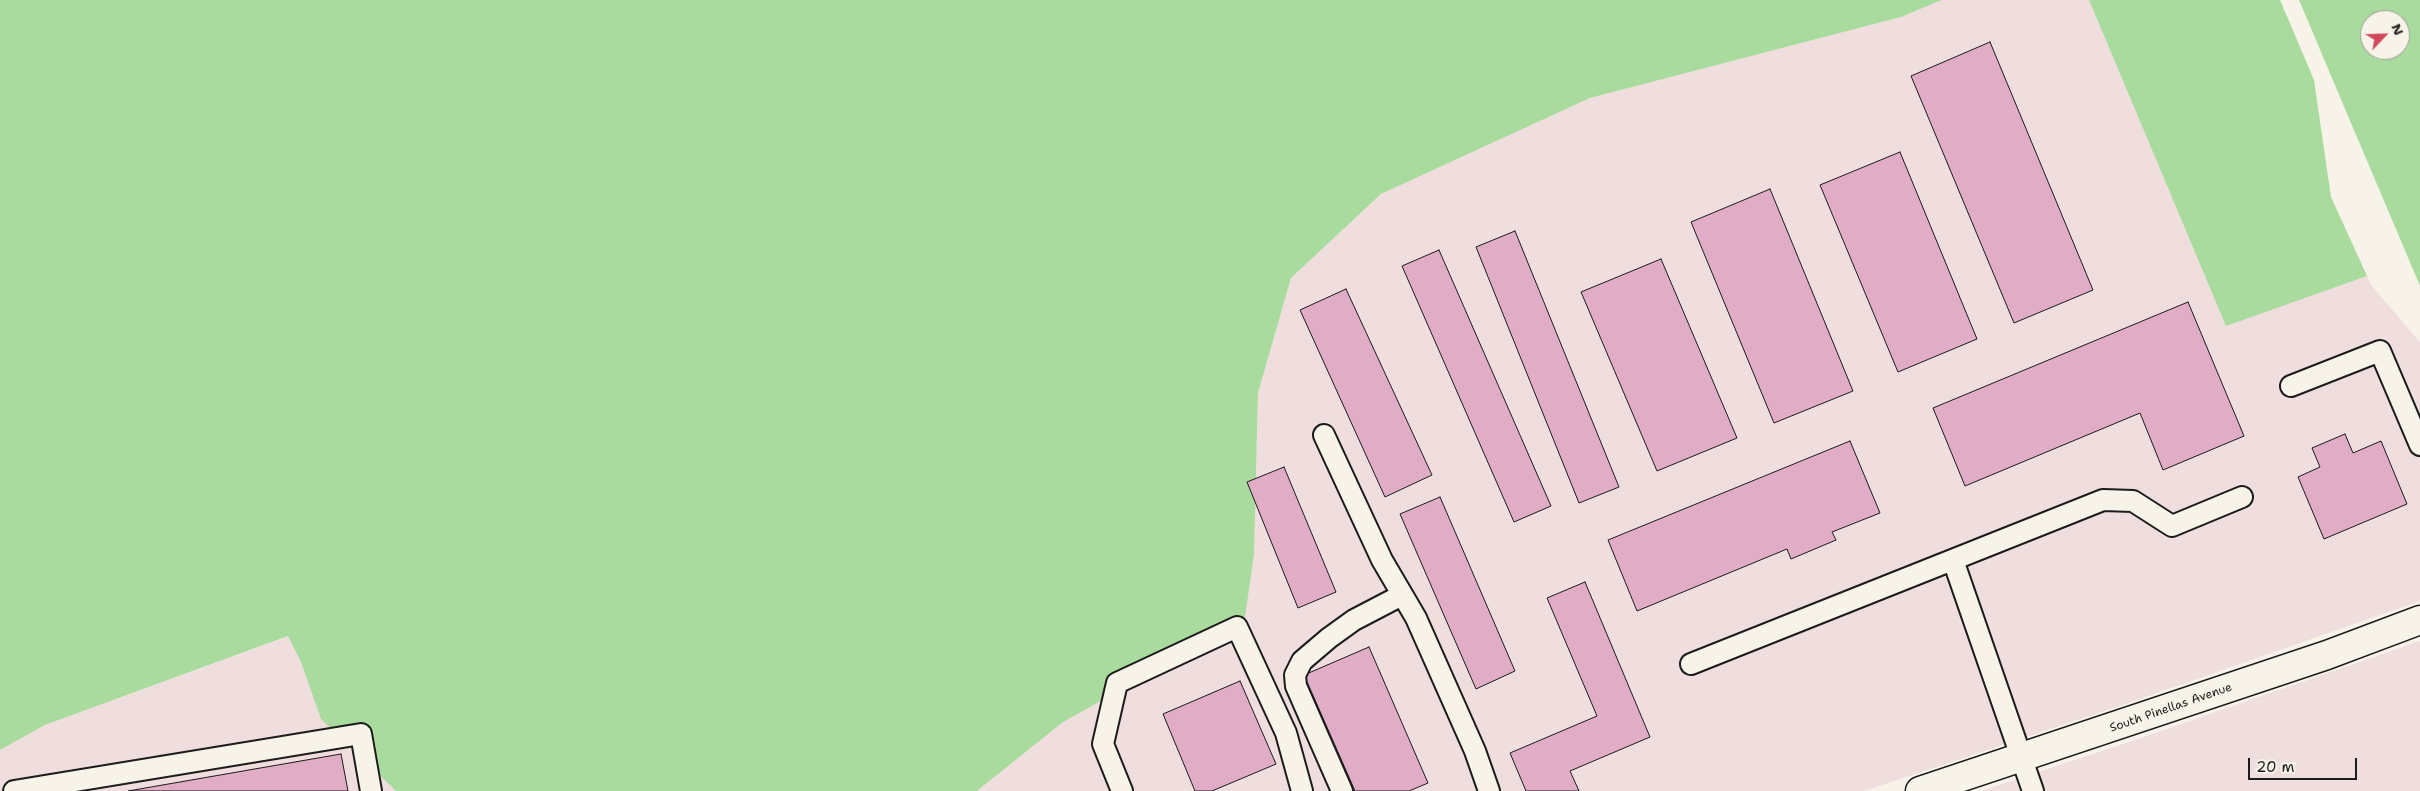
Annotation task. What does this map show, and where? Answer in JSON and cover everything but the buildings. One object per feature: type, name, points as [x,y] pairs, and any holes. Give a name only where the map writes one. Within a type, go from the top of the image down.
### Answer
[{"type":"main road","name":"South Pinellas Avenue","points":[[1920,791],[2327,655],[2420,620]]},
{"type":"lane","points":[[2291,386],[2380,351],[2420,444]]},
{"type":"lane","points":[[1324,435],[1382,560],[1416,618],[1459,716],[1484,789]]},
{"type":"lane","points":[[1691,664],[2103,500],[2133,500],[2172,526],[2242,497]]},
{"type":"lane","points":[[1953,560],[2033,791]]},
{"type":"lane","points":[[1342,791],[1296,686],[1295,675],[1302,661],[1329,638],[1354,620],[1402,594]]},
{"type":"lane","points":[[1122,791],[1103,744],[1116,683],[1236,628],[1286,733],[1302,791]]},
{"type":"lane","points":[[14,791],[361,734],[370,791]]},
{"type":"shaded area","points":[[1942,0],[2089,0],[2226,325],[2367,276],[2371,285],[2420,342],[2420,601],[2123,705],[1864,791],[977,791],[1063,722],[1254,554],[1258,393],[1291,278],[1381,194],[1590,98],[1901,17]]},
{"type":"shaded area","points":[[289,636],[301,662],[363,757],[396,791],[0,791],[0,750],[45,725]]},
{"type":"shaded area","points":[[2420,641],[2420,791],[1981,791],[2135,740]]},
{"type":"green space","points":[[0,0],[1942,0],[1901,17],[1590,98],[1381,194],[1291,278],[1258,393],[1254,554],[1243,631],[1151,673],[1063,722],[977,791],[396,791],[321,719],[301,662],[288,636],[45,725],[0,750]]},
{"type":"green space","points":[[2089,0],[2280,0],[2314,80],[2331,197],[2367,276],[2226,326]]},
{"type":"green space","points":[[2299,0],[2420,0],[2420,286]]}]
